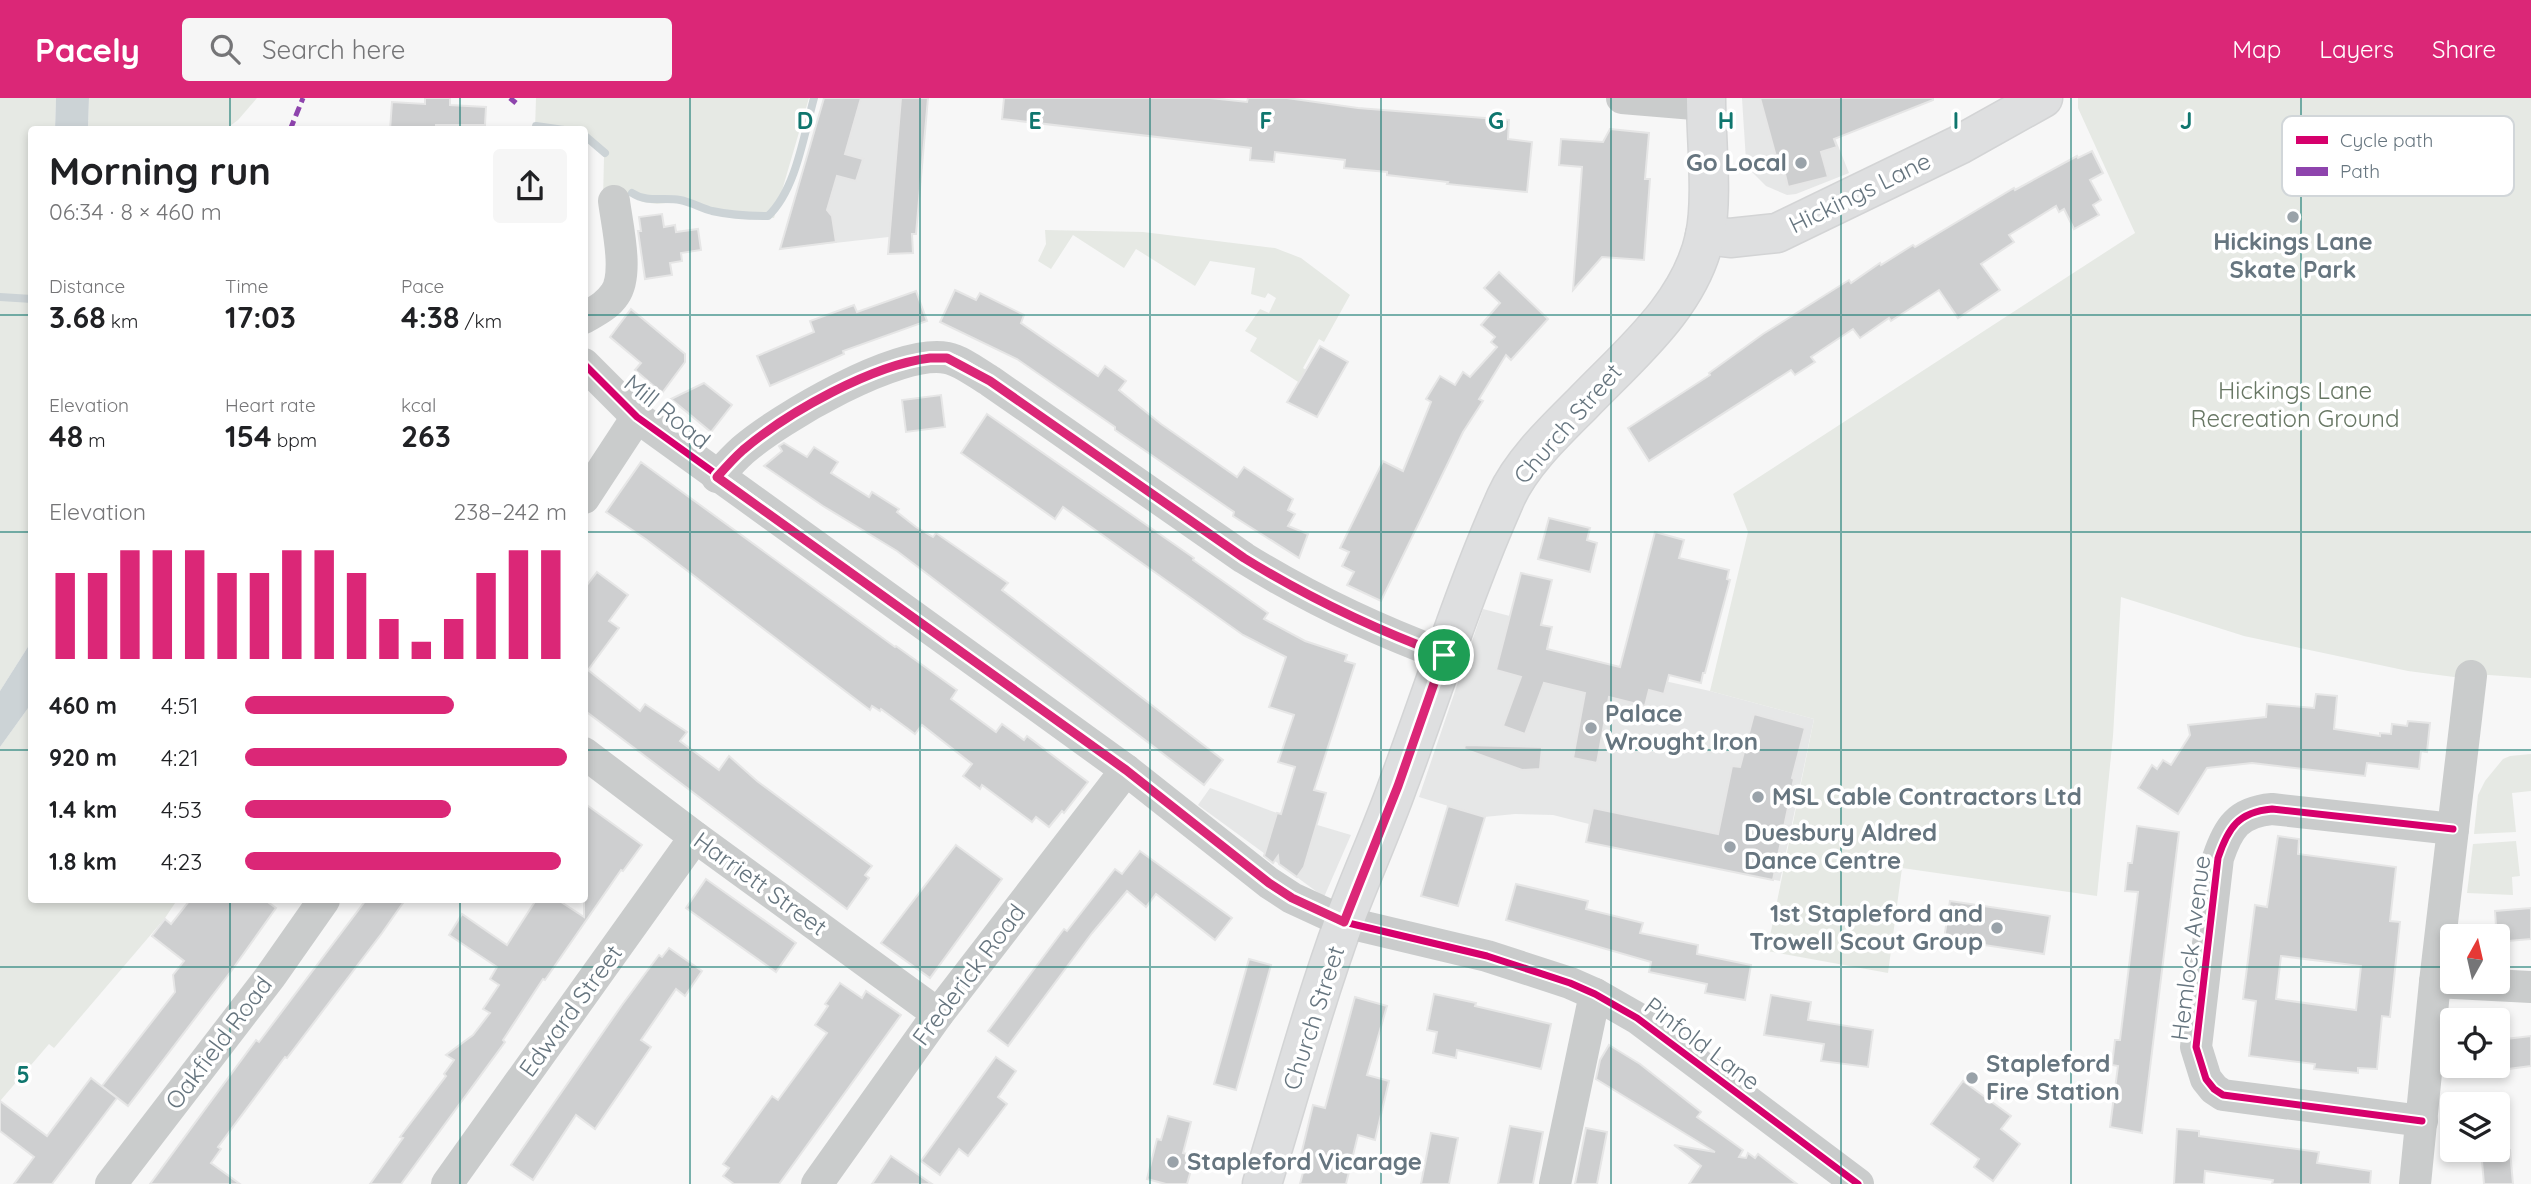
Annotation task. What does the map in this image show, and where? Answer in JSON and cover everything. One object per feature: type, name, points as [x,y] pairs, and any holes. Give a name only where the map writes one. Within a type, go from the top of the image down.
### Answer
[{"type":"main road","name":"Hickings Lane","points":[[1705,235],[1730,238],[1777,233],[1959,145],[2043,98]]},
{"type":"main road","name":"Church Street","points":[[1262,1184],[1344,922],[1508,493],[1553,433],[1636,349],[1677,302],[1695,268],[1705,235],[1706,101]]},
{"type":"street","points":[[1622,98],[1706,101]]},
{"type":"street","points":[[588,315],[609,302],[620,283],[621,265],[614,201]]},
{"type":"street","points":[[717,477],[743,450],[802,409],[837,390],[915,360],[947,358],[990,381],[1244,558],[1285,583],[1377,628],[1444,655]]},
{"type":"street","name":"Mill Road","points":[[588,368],[637,418],[1126,770],[1269,883],[1292,898],[1344,922]]},
{"type":"street","points":[[588,492],[637,418]]},
{"type":"street","points":[[2415,1184],[2435,982],[2471,676]]},
{"type":"street","name":"Harriett Street","points":[[588,756],[938,1014]]},
{"type":"street","name":"Frederick Road","points":[[817,1184],[938,1014],[1126,770]]},
{"type":"street","name":"Hemlock Avenue","points":[[2421,1121],[2223,1095],[2206,1079],[2196,1047],[2218,858],[2224,839],[2239,820],[2256,811],[2272,809],[2453,829]]},
{"type":"street","name":"Edward Street","points":[[447,1184],[695,837]]},
{"type":"street","name":"Oakfield Road","points":[[111,1184],[270,977],[322,903]]},
{"type":"street","name":"Pinfold Lane","points":[[1344,922],[1487,956],[1595,994],[1637,1018],[1847,1181]]},
{"type":"street","points":[[2435,982],[2531,987]]},
{"type":"street","points":[[1555,1184],[1595,994]]},
{"type":"shaded area","points":[[56,98],[89,98],[88,126],[55,126]]},
{"type":"shaded area","points":[[824,98],[928,98],[916,234],[780,249]]},
{"type":"shaded area","points":[[1742,98],[1819,98],[1849,173],[1796,194],[1787,195],[1766,186],[1752,172],[1746,161]]},
{"type":"shaded area","points":[[1483,609],[1552,627],[1548,649],[1602,662],[1601,667],[1710,691],[1814,719],[1780,881],[1609,847],[1613,830],[1553,815],[1515,814],[1484,817],[1419,797]]},
{"type":"shaded area","points":[[28,647],[28,708],[0,747],[0,691]]},
{"type":"shaded area","points":[[1210,788],[1277,813],[1351,835],[1324,897],[1198,805]]},
{"type":"green space","points":[[0,98],[56,98],[55,126],[28,126],[28,647],[0,691]]},
{"type":"green space","points":[[89,98],[257,98],[230,126],[88,126]]},
{"type":"green space","points":[[536,98],[809,98],[774,218],[711,212],[679,202],[643,202],[628,194],[624,201],[603,200],[604,157],[588,140],[588,126],[535,126]]},
{"type":"green space","name":"Hickings Lane Recreation Ground","points":[[2078,98],[2531,98],[2531,678],[2489,675],[2454,677],[2408,671],[2244,636],[2121,597],[2113,736],[2097,896],[1902,868],[1888,973],[1767,951],[1814,719],[1710,691],[1748,532],[1733,494],[2135,233],[2078,108]]},
{"type":"green space","points":[[1045,230],[1143,232],[1275,248],[1301,258],[1350,295],[1324,342],[1319,339],[1303,368],[1312,374],[1306,387],[1250,351],[1257,338],[1245,331],[1260,309],[1269,313],[1276,298],[1268,293],[1265,298],[1251,294],[1255,268],[1210,261],[1195,286],[1136,249],[1124,268],[1073,235],[1051,269],[1038,261],[1046,244]]},
{"type":"green space","points":[[28,708],[28,903],[175,903],[54,1048],[49,1044],[0,1101],[0,747]]},
{"type":"green space","points":[[2531,754],[2531,791],[2512,793],[2516,832],[2474,834],[2478,795],[2485,781],[2503,759]]},
{"type":"green space","points":[[2516,841],[2520,876],[2512,877],[2513,895],[2467,893],[2473,844]]},
{"type":"building","points":[[425,98],[450,98],[450,105],[486,107],[485,125],[390,126],[392,102],[425,104]]},
{"type":"building","points":[[824,98],[861,98],[845,154],[863,159],[856,181],[837,176],[827,210],[832,216],[836,242],[780,249]]},
{"type":"building","points":[[901,98],[928,98],[916,234],[912,234],[913,253],[888,254]]},
{"type":"building","points":[[1004,98],[1210,98],[1247,102],[1248,98],[1287,98],[1358,108],[1509,120],[1508,139],[1532,142],[1527,192],[1447,184],[1448,182],[1387,175],[1387,172],[1344,168],[1345,160],[1275,152],[1274,162],[1250,160],[1251,148],[1002,119]]},
{"type":"building","points":[[1760,98],[1933,100],[1834,139],[1837,147],[1821,152],[1828,177],[1788,187],[1785,174],[1781,175]]},
{"type":"building","points":[[1610,129],[1649,133],[1645,179],[1650,179],[1644,260],[1602,257],[1573,290],[1582,167],[1559,165],[1561,139],[1603,142]]},
{"type":"building","points":[[2092,151],[2103,173],[2090,180],[2101,200],[2093,205],[2099,215],[2074,229],[2064,209],[2059,212],[2056,206],[2009,235],[2014,242],[1981,264],[2000,290],[1958,318],[1939,290],[1860,338],[1853,329],[1811,357],[1815,362],[1795,375],[1791,370],[1649,461],[1628,428],[1710,375],[1709,373],[1763,334],[1849,280],[1851,283],[1880,263],[1881,265],[1913,245],[1915,247],[2014,188],[2015,190],[2077,156],[2078,158]]},
{"type":"building","points":[[662,214],[664,227],[675,225],[676,232],[698,229],[701,250],[681,253],[682,261],[670,263],[672,275],[645,279],[638,231],[641,231],[639,217]]},
{"type":"building","points":[[1499,272],[1548,319],[1511,360],[1506,355],[1479,399],[1483,401],[1463,432],[1381,601],[1347,585],[1354,572],[1342,566],[1349,552],[1340,548],[1383,461],[1403,471],[1431,402],[1426,399],[1440,376],[1455,385],[1463,372],[1470,377],[1497,347],[1491,342],[1495,337],[1481,325],[1500,303],[1484,288]]},
{"type":"building","points":[[955,290],[976,300],[980,293],[1024,315],[1021,323],[1098,376],[1105,366],[1126,381],[1119,390],[1161,424],[1237,477],[1244,467],[1293,499],[1288,510],[1295,514],[1288,526],[1308,534],[1299,558],[1233,516],[1234,512],[1017,359],[940,322]]},
{"type":"building","points":[[916,291],[927,321],[843,351],[844,354],[770,386],[757,356],[814,332],[810,321],[854,305],[857,312]]},
{"type":"building","points":[[631,309],[685,354],[685,362],[662,393],[635,370],[641,363],[610,337]]},
{"type":"building","points":[[1320,346],[1348,362],[1317,417],[1287,402]]},
{"type":"building","points":[[704,383],[732,405],[711,432],[671,399]]},
{"type":"building","points":[[941,395],[945,427],[906,432],[902,400]]},
{"type":"building","points":[[987,414],[1194,558],[1193,560],[1268,613],[1264,619],[1305,641],[1347,655],[1345,661],[1355,664],[1314,790],[1326,793],[1304,867],[1297,877],[1279,864],[1278,856],[1273,863],[1264,856],[1277,813],[1281,814],[1295,767],[1278,762],[1294,715],[1269,707],[1286,657],[1243,635],[1063,507],[1055,519],[961,453]]},
{"type":"building","points":[[784,443],[807,457],[814,447],[838,462],[831,473],[869,497],[872,492],[899,509],[897,512],[916,527],[933,537],[936,533],[1008,583],[1002,590],[1223,760],[1204,785],[897,551],[764,466],[782,451],[779,446]]},
{"type":"building","points":[[641,462],[957,690],[951,699],[996,732],[1002,724],[1024,740],[1027,736],[1088,782],[1064,813],[1062,811],[1049,827],[1036,817],[1032,822],[982,785],[980,789],[963,776],[972,764],[922,725],[915,734],[881,709],[880,711],[872,706],[870,710],[647,540],[606,512]]},
{"type":"building","points":[[1549,518],[1590,528],[1587,540],[1597,543],[1590,572],[1538,559]]},
{"type":"building","points":[[1655,532],[1684,540],[1679,558],[1729,570],[1727,579],[1730,580],[1701,683],[1669,675],[1664,694],[1649,690],[1645,706],[1609,697],[1597,763],[1573,758],[1585,693],[1544,683],[1525,734],[1503,726],[1521,677],[1496,670],[1521,573],[1552,580],[1541,625],[1552,627],[1547,649],[1620,667]]},
{"type":"building","points":[[597,572],[628,595],[609,621],[619,628],[588,670],[588,584]]},
{"type":"building","points":[[588,670],[640,711],[645,704],[687,732],[680,741],[719,770],[729,756],[757,781],[872,866],[865,875],[869,878],[847,909],[588,713]]},
{"type":"building","points":[[2316,694],[2337,696],[2334,729],[2380,736],[2380,733],[2391,734],[2392,724],[2407,726],[2408,721],[2430,723],[2427,752],[2421,751],[2419,769],[2367,763],[2365,776],[2252,763],[2207,768],[2178,814],[2138,788],[2152,765],[2157,769],[2163,760],[2171,765],[2190,735],[2188,725],[2266,717],[2267,704],[2314,708]]},
{"type":"building","points":[[1754,714],[1805,728],[1792,778],[1794,779],[1773,880],[1586,842],[1593,808],[1718,834],[1732,766],[1740,767]]},
{"type":"building","points":[[1465,745],[1542,747],[1540,769],[1522,770],[1464,749]]},
{"type":"building","points":[[588,806],[642,845],[623,871],[621,870],[545,980],[543,979],[503,1040],[505,1042],[401,1184],[370,1184],[403,1138],[400,1137],[446,1076],[444,1074],[454,1060],[446,1055],[473,1035],[490,1013],[483,1009],[499,985],[490,979],[497,967],[449,935],[462,914],[507,945],[534,903],[563,903],[584,917],[584,903],[588,903]]},
{"type":"building","points":[[1448,806],[1485,817],[1458,906],[1421,896]]},
{"type":"building","points":[[2137,826],[2179,832],[2142,1133],[2110,1127],[2118,1066],[2112,1065],[2115,1040],[2120,1040],[2138,892],[2125,891],[2128,863],[2132,863]]},
{"type":"building","points":[[2278,836],[2299,839],[2298,854],[2396,867],[2390,921],[2400,922],[2390,1017],[2382,1016],[2377,1069],[2358,1068],[2358,1073],[2314,1069],[2315,1064],[2249,1056],[2256,1001],[2243,999],[2255,905],[2267,907]],"holes":[[[2281,956],[2361,966],[2356,1010],[2276,999]]]},
{"type":"building","points":[[956,845],[1002,879],[930,978],[881,943]]},
{"type":"building","points":[[1140,851],[1232,918],[1215,940],[1156,894],[1146,907],[1127,891],[1092,933],[1008,1046],[988,1031],[1064,929],[1067,931],[1115,869],[1122,874]]},
{"type":"building","points":[[706,879],[796,943],[776,972],[686,908]]},
{"type":"building","points":[[1516,884],[1588,901],[1586,909],[1643,923],[1640,933],[1698,945],[1697,954],[1751,965],[1745,1000],[1705,993],[1707,984],[1649,972],[1651,962],[1506,920]]},
{"type":"building","name":"1st Stapleford and Trowell Scout Group","points":[[1950,901],[2050,916],[2044,954],[1944,939]]},
{"type":"building","points":[[188,903],[269,903],[276,908],[128,1106],[102,1086],[175,992],[173,975],[184,961],[152,936],[165,919],[171,924]]},
{"type":"building","points":[[364,903],[403,903],[218,1147],[221,1149],[211,1163],[240,1184],[150,1184],[256,1040],[259,1042]]},
{"type":"building","points":[[2531,908],[2531,939],[2510,941],[2510,924],[2496,924],[2495,911]]},
{"type":"building","points":[[669,948],[702,971],[685,996],[676,989],[641,1040],[651,1047],[595,1129],[576,1115],[533,1180],[511,1165],[622,1005],[659,955],[662,957]]},
{"type":"building","points":[[1249,959],[1271,965],[1236,1090],[1214,1084]]},
{"type":"building","points":[[840,983],[862,998],[866,991],[901,1015],[779,1184],[734,1184],[723,1176],[729,1168],[723,1164],[772,1096],[778,1100],[827,1033],[815,1025],[828,1006],[825,1004]]},
{"type":"building","points":[[1434,994],[1551,1024],[1541,1069],[1457,1050],[1456,1058],[1433,1053],[1437,1032],[1427,1030]]},
{"type":"building","points":[[1771,995],[1811,1002],[1808,1020],[1873,1030],[1868,1067],[1821,1061],[1824,1044],[1764,1035]]},
{"type":"building","points":[[1355,997],[1387,1006],[1367,1075],[1389,1081],[1375,1140],[1358,1135],[1346,1184],[1300,1184],[1307,1157],[1301,1155],[1313,1105],[1325,1108]]},
{"type":"building","points":[[2531,1036],[2531,1066],[2510,1069],[2510,1039]]},
{"type":"building","points":[[1609,1045],[1640,1064],[1701,1112],[1697,1117],[1743,1150],[1739,1157],[1746,1158],[1748,1153],[1755,1158],[1758,1154],[1797,1184],[1689,1184],[1701,1166],[1674,1145],[1715,1152],[1596,1079],[1600,1060]]},
{"type":"building","points":[[996,1057],[1016,1071],[998,1097],[1007,1104],[968,1156],[959,1149],[940,1175],[921,1161]]},
{"type":"building","points":[[91,1078],[117,1098],[52,1184],[14,1184],[34,1157],[0,1131],[0,1101],[47,1136]]},
{"type":"building","points":[[1963,1081],[2011,1116],[2001,1129],[2020,1144],[1993,1181],[1974,1167],[1979,1159],[1931,1124]]},
{"type":"building","name":"Stapleford Vicarage","points":[[1168,1116],[1191,1122],[1183,1153],[1195,1156],[1187,1184],[1166,1184],[1147,1179],[1157,1139],[1161,1140]]},
{"type":"building","points":[[1510,1126],[1543,1132],[1533,1184],[1498,1184]]},
{"type":"building","points":[[1586,1128],[1607,1132],[1597,1184],[1575,1184]]},
{"type":"building","points":[[2177,1129],[2199,1131],[2199,1136],[2319,1152],[2317,1163],[2371,1171],[2370,1184],[2272,1184],[2273,1180],[2205,1171],[2204,1184],[2174,1184]]},
{"type":"building","points":[[1431,1133],[1458,1138],[1449,1184],[1421,1184]]},
{"type":"building","points":[[2510,1150],[2513,1184],[2484,1184],[2482,1162],[2510,1162]]},
{"type":"building","points":[[891,1156],[932,1184],[872,1184]]},
{"type":"waterway","points":[[632,193],[649,199],[680,200],[719,212],[768,216],[778,205],[792,177],[814,98]]},
{"type":"waterway","points":[[588,138],[605,153]]},
{"type":"waterway","points":[[0,297],[28,299]]},
{"type":"marked path","points":[[292,126],[303,98]]},
{"type":"marked path","points":[[510,98],[516,103]]},
{"type":"cycle path","points":[[717,477],[760,436],[841,388],[900,364],[926,358],[947,358],[990,381],[1244,558],[1341,611],[1444,655]]},
{"type":"cycle path","points":[[588,368],[637,417],[1126,770],[1269,883],[1292,898],[1344,922],[1487,956],[1595,994],[1637,1018],[1858,1184]]},
{"type":"cycle path","points":[[2422,1121],[2223,1095],[2206,1079],[2196,1047],[2218,858],[2236,823],[2251,814],[2272,809],[2453,829]]},
{"type":"place","name":"Go Local","points":[[1801,163]]},
{"type":"place","name":"Hickings Lane Skate Park","points":[[2293,217]]},
{"type":"place","name":"Palace Wrought Iron","points":[[1591,728]]},
{"type":"place","name":"MSL Cable Contractors Ltd","points":[[1758,797]]},
{"type":"place","name":"Duesbury Aldred Dance Centre","points":[[1730,847]]},
{"type":"place","name":"1st Stapleford and Trowell Scout Group","points":[[1997,928]]},
{"type":"place","name":"Stapleford Fire Station","points":[[1972,1078]]},
{"type":"place","name":"Stapleford Vicarage","points":[[1173,1162]]},
{"type":"route","points":[[947,358],[990,381],[1244,558],[1285,583],[1377,628],[1444,655],[1398,786],[1344,922],[1292,898],[1269,883],[1126,770],[717,477],[743,450],[802,409],[837,390],[915,360],[947,358]]}]
